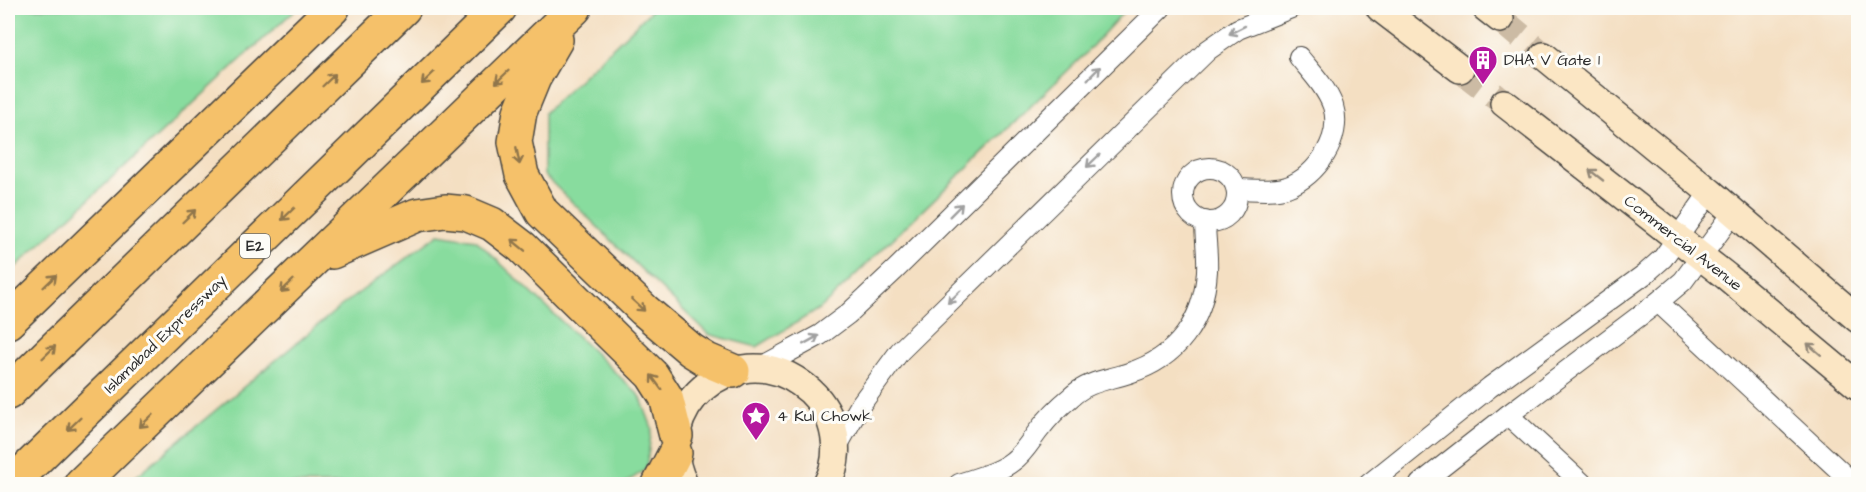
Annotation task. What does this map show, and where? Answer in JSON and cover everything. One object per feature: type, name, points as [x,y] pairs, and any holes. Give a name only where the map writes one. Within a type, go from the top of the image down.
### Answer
[{"type":"highway","points":[[8,322],[333,8]]},
{"type":"highway","points":[[8,393],[404,8]]},
{"type":"highway","name":"Islamabad Expressway","points":[[11,484],[500,8]]},
{"type":"highway","points":[[81,484],[575,8]]},
{"type":"highway","points":[[575,8],[534,78],[520,112],[515,142],[522,175],[542,212],[636,303],[691,350],[707,360],[746,370]]},
{"type":"highway","points":[[312,261],[417,215],[445,211],[466,213],[492,224],[522,247],[652,375],[666,397],[676,444],[659,484]]},
{"type":"main road","points":[[1380,8],[1460,69]]},
{"type":"main road","points":[[1544,56],[1706,197],[1858,319]]},
{"type":"main road","name":"Commercial Avenue","points":[[1504,103],[1677,237],[1858,386]]},
{"type":"main road","points":[[684,484],[678,468],[676,444],[686,407],[706,385],[746,370],[776,371],[793,377],[819,399],[834,431],[836,448],[831,482]]},
{"type":"street","points":[[746,370],[820,335],[848,314],[1161,8]]},
{"type":"street","points":[[836,448],[861,404],[900,351],[1208,50],[1238,29],[1291,8]]},
{"type":"street","points":[[1237,189],[1287,187],[1310,174],[1328,149],[1334,135],[1334,109],[1320,82],[1299,57]]},
{"type":"street","points":[[1203,168],[1221,170],[1234,181],[1237,189],[1235,207],[1223,219],[1205,221],[1196,218],[1185,204],[1184,186],[1188,178],[1203,168]]},
{"type":"street","points":[[1369,484],[1490,387],[1646,274],[1662,258],[1706,197]]},
{"type":"street","points":[[1403,458],[1421,484],[1683,281],[1731,217]]},
{"type":"street","points":[[959,484],[1012,463],[1040,428],[1071,396],[1089,383],[1151,365],[1166,354],[1191,329],[1204,292],[1207,270],[1205,221]]},
{"type":"street","points":[[1658,302],[1851,483]]},
{"type":"street","points":[[1508,415],[1583,484]]},
{"type":"green space","points":[[8,8],[297,8],[8,274]]},
{"type":"green space","points":[[654,8],[1127,8],[1085,54],[822,307],[757,347],[708,334],[544,175],[544,113]]},
{"type":"green space","points":[[439,234],[476,240],[640,396],[652,428],[646,469],[624,484],[127,484],[341,306]]},
{"type":"tunnel","points":[[1500,19],[1544,56]]},
{"type":"tunnel","points":[[1460,69],[1504,103]]},
{"type":"place","name":"DHA V Gate 1","points":[[1483,86]]},
{"type":"place","name":"4 Kul Chowk","points":[[756,442]]}]
